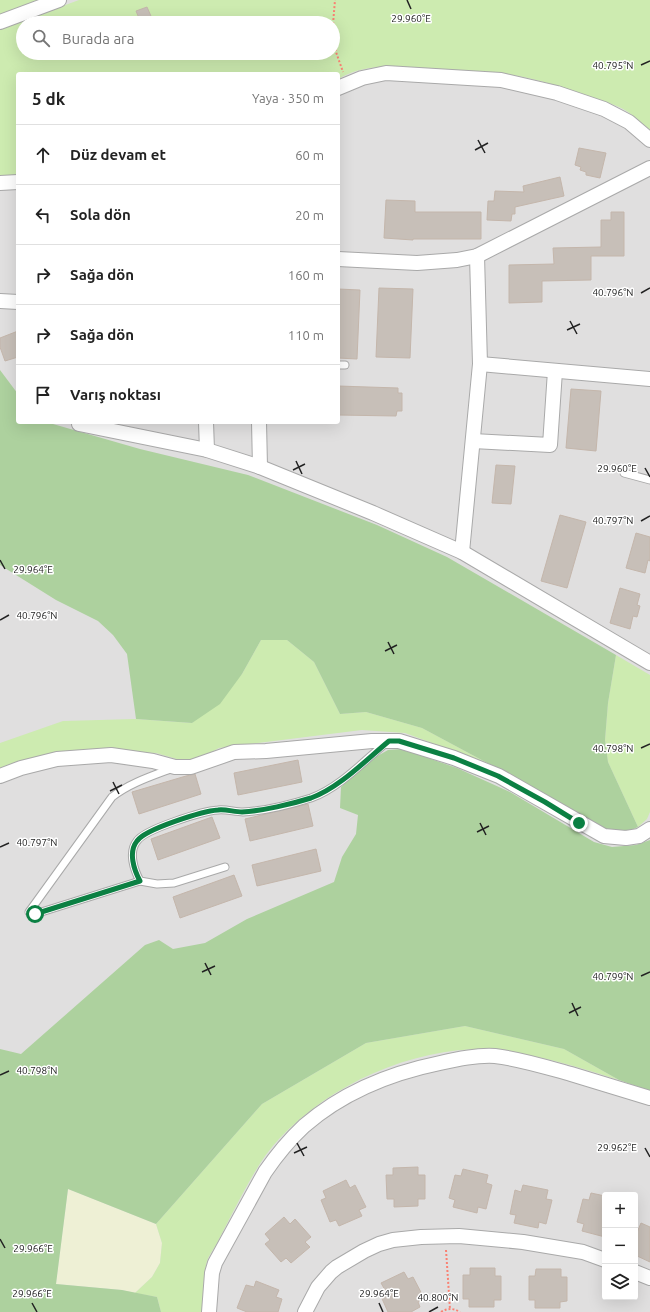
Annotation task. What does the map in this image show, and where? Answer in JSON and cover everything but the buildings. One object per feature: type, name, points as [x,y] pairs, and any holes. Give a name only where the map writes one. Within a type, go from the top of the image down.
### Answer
[{"type":"street","points":[[16,16],[59,0]]},
{"type":"street","points":[[0,22],[16,16]]},
{"type":"street","points":[[343,86],[362,78],[386,74],[501,80],[557,93],[604,109],[628,122],[650,140]]},
{"type":"street","points":[[340,258],[417,263],[457,260],[477,256],[650,168]]},
{"type":"street","points":[[0,184],[16,182]]},
{"type":"street","points":[[462,552],[480,364],[477,256]]},
{"type":"street","points":[[0,301],[16,302]]},
{"type":"street","points":[[480,364],[650,379]]},
{"type":"street","points":[[473,441],[550,445],[555,370]]},
{"type":"street","points":[[79,424],[207,450],[260,467],[373,513],[462,552],[650,663]]},
{"type":"street","points":[[206,424],[207,450]]},
{"type":"street","points":[[259,424],[260,467]]},
{"type":"street","points":[[0,776],[21,768],[57,759],[111,755],[153,761],[175,767],[190,767],[234,752],[399,741],[454,758],[498,776],[604,836],[626,838],[639,836],[650,829]]},
{"type":"street","points":[[209,1312],[212,1273],[215,1263],[264,1172],[303,1127],[334,1104],[372,1084],[398,1074],[434,1064],[472,1057],[492,1056],[532,1063],[650,1098]]},
{"type":"street","points":[[305,1312],[318,1287],[337,1267],[379,1244],[393,1240],[421,1237],[459,1236],[523,1242],[583,1252],[602,1259]]},
{"type":"street","points":[[638,1273],[650,1278]]},
{"type":"lane","points":[[624,473],[650,480]]},
{"type":"lane","points":[[140,881],[136,874],[133,862],[133,849],[137,841],[144,834],[203,812],[220,810],[241,812],[267,808],[321,794],[333,788],[389,741]]},
{"type":"lane","points":[[175,767],[135,783],[121,790],[112,797],[30,912],[35,914],[140,881],[157,884],[174,884],[225,867]]},
{"type":"path","points":[[334,16],[335,0]]},
{"type":"path","points":[[338,60],[343,86]]},
{"type":"path","points":[[444,1237],[450,1309]]},
{"type":"path","points":[[441,1312],[450,1309],[460,1312]]},
{"type":"shaded area","points":[[0,0],[650,0],[650,1312],[0,1312]]},
{"type":"green space","points":[[0,0],[46,0],[0,16]]},
{"type":"green space","points":[[79,0],[650,0],[650,132],[628,112],[609,103],[541,81],[496,73],[394,67],[360,70],[340,78],[340,72],[16,72],[16,175],[0,176],[0,29],[16,23],[16,60],[340,60],[340,16],[35,16]]},
{"type":"green space","points":[[0,370],[16,391],[16,424],[53,424],[140,449],[248,475],[377,525],[447,557],[616,655],[608,703],[605,740],[608,762],[638,827],[629,831],[608,830],[574,813],[491,765],[422,728],[366,712],[340,714],[314,662],[287,640],[261,640],[242,674],[220,704],[192,723],[136,719],[127,654],[113,635],[98,621],[56,600],[0,565]]},
{"type":"green space","points":[[261,640],[287,640],[314,662],[340,714],[366,712],[422,728],[491,765],[405,733],[362,730],[219,748],[195,761],[180,760],[156,753],[73,750],[19,761],[0,768],[0,743],[63,721],[135,719],[192,723],[242,674]]},
{"type":"green space","points":[[616,655],[650,675],[650,812],[647,819],[638,827],[608,762],[605,740],[608,703]]},
{"type":"green space","points":[[402,749],[457,768],[510,792],[594,842],[612,847],[636,845],[650,840],[650,1091],[619,1080],[564,1049],[465,1026],[366,1043],[262,1104],[156,1224],[68,1189],[56,1284],[122,1290],[157,1297],[161,1312],[0,1312],[0,1049],[21,1054],[145,945],[159,940],[173,949],[205,943],[247,919],[334,882],[342,857],[356,834],[358,815],[340,808],[341,787],[372,759],[388,750]]},
{"type":"green space","points":[[465,1026],[564,1049],[619,1080],[547,1059],[496,1049],[466,1050],[436,1054],[407,1061],[378,1071],[351,1084],[325,1100],[301,1118],[279,1139],[266,1155],[249,1182],[208,1259],[204,1280],[202,1312],[161,1312],[157,1297],[135,1293],[152,1277],[160,1263],[162,1243],[156,1224],[262,1104],[366,1043]]},
{"type":"green space","points":[[68,1189],[156,1224],[162,1243],[160,1263],[152,1277],[135,1293],[122,1290],[56,1284]]},
{"type":"route","points":[[35,914],[140,881],[136,874],[133,862],[133,849],[137,841],[144,834],[203,812],[220,810],[241,812],[267,808],[321,794],[333,788],[389,741],[399,741],[454,758],[498,776],[579,823]]}]
